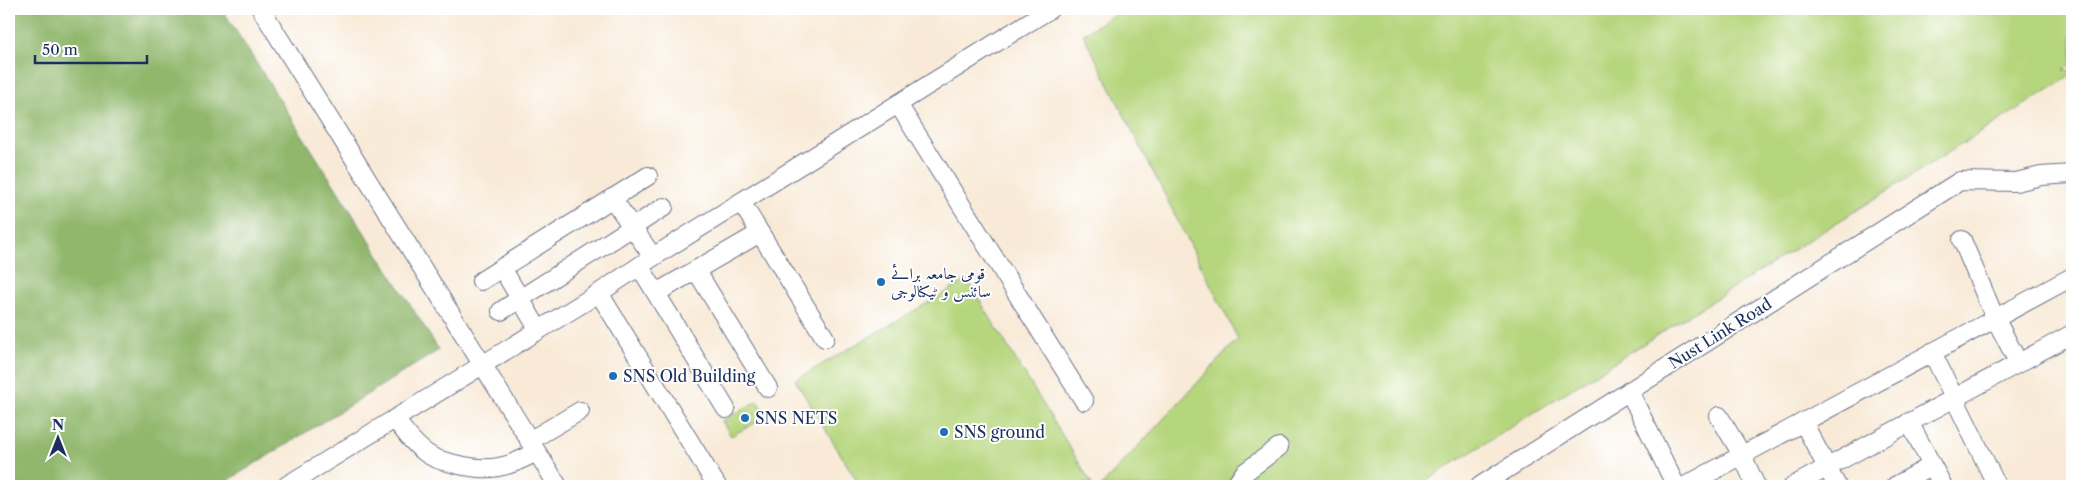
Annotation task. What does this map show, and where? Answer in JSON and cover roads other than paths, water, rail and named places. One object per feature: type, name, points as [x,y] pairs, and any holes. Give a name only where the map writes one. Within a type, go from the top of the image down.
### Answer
[{"type":"street","points":[[261,9],[558,486]]},
{"type":"street","points":[[287,486],[600,293],[653,257],[1050,9]]},
{"type":"street","points":[[898,104],[1084,400]]},
{"type":"street","name":"Nust Link Road","points":[[1480,486],[1960,181],[2016,182],[2042,176],[2072,174]]},
{"type":"street","points":[[481,281],[648,176]]},
{"type":"street","points":[[612,198],[653,257]]},
{"type":"street","points":[[741,202],[825,338]]},
{"type":"street","points":[[501,311],[664,207]]},
{"type":"street","points":[[656,293],[760,232]]},
{"type":"street","points":[[1962,240],[1995,318],[2018,362]]},
{"type":"street","points":[[502,268],[538,330]]},
{"type":"street","points":[[637,268],[645,274],[726,409]]},
{"type":"street","points":[[696,270],[768,388]]},
{"type":"street","points":[[1685,486],[2072,277]]},
{"type":"street","points":[[600,293],[718,486]]},
{"type":"street","points":[[1792,486],[1954,396],[2072,334]]},
{"type":"street","points":[[1932,352],[1997,486]]},
{"type":"street","points":[[1629,391],[1676,486]]},
{"type":"street","points":[[395,419],[414,443],[427,455],[469,468],[486,470],[505,467],[580,411]]},
{"type":"street","points":[[1719,416],[1742,455],[1756,486]]},
{"type":"street","points":[[1803,422],[1838,486]]},
{"type":"street","points":[[1909,422],[1943,486]]},
{"type":"street","points":[[1235,486],[1244,473],[1279,447]]},
{"type":"street","points":[[1896,486],[1931,466]]},
{"type":"place","name":"قومی جامعہ برائے سائنس و ٹیکنالوجی","points":[[881,282]]},
{"type":"place","name":"SNS Old Building","points":[[613,376]]},
{"type":"place","name":"SNS NETS","points":[[745,418]]},
{"type":"place","name":"SNS ground","points":[[944,432]]}]
